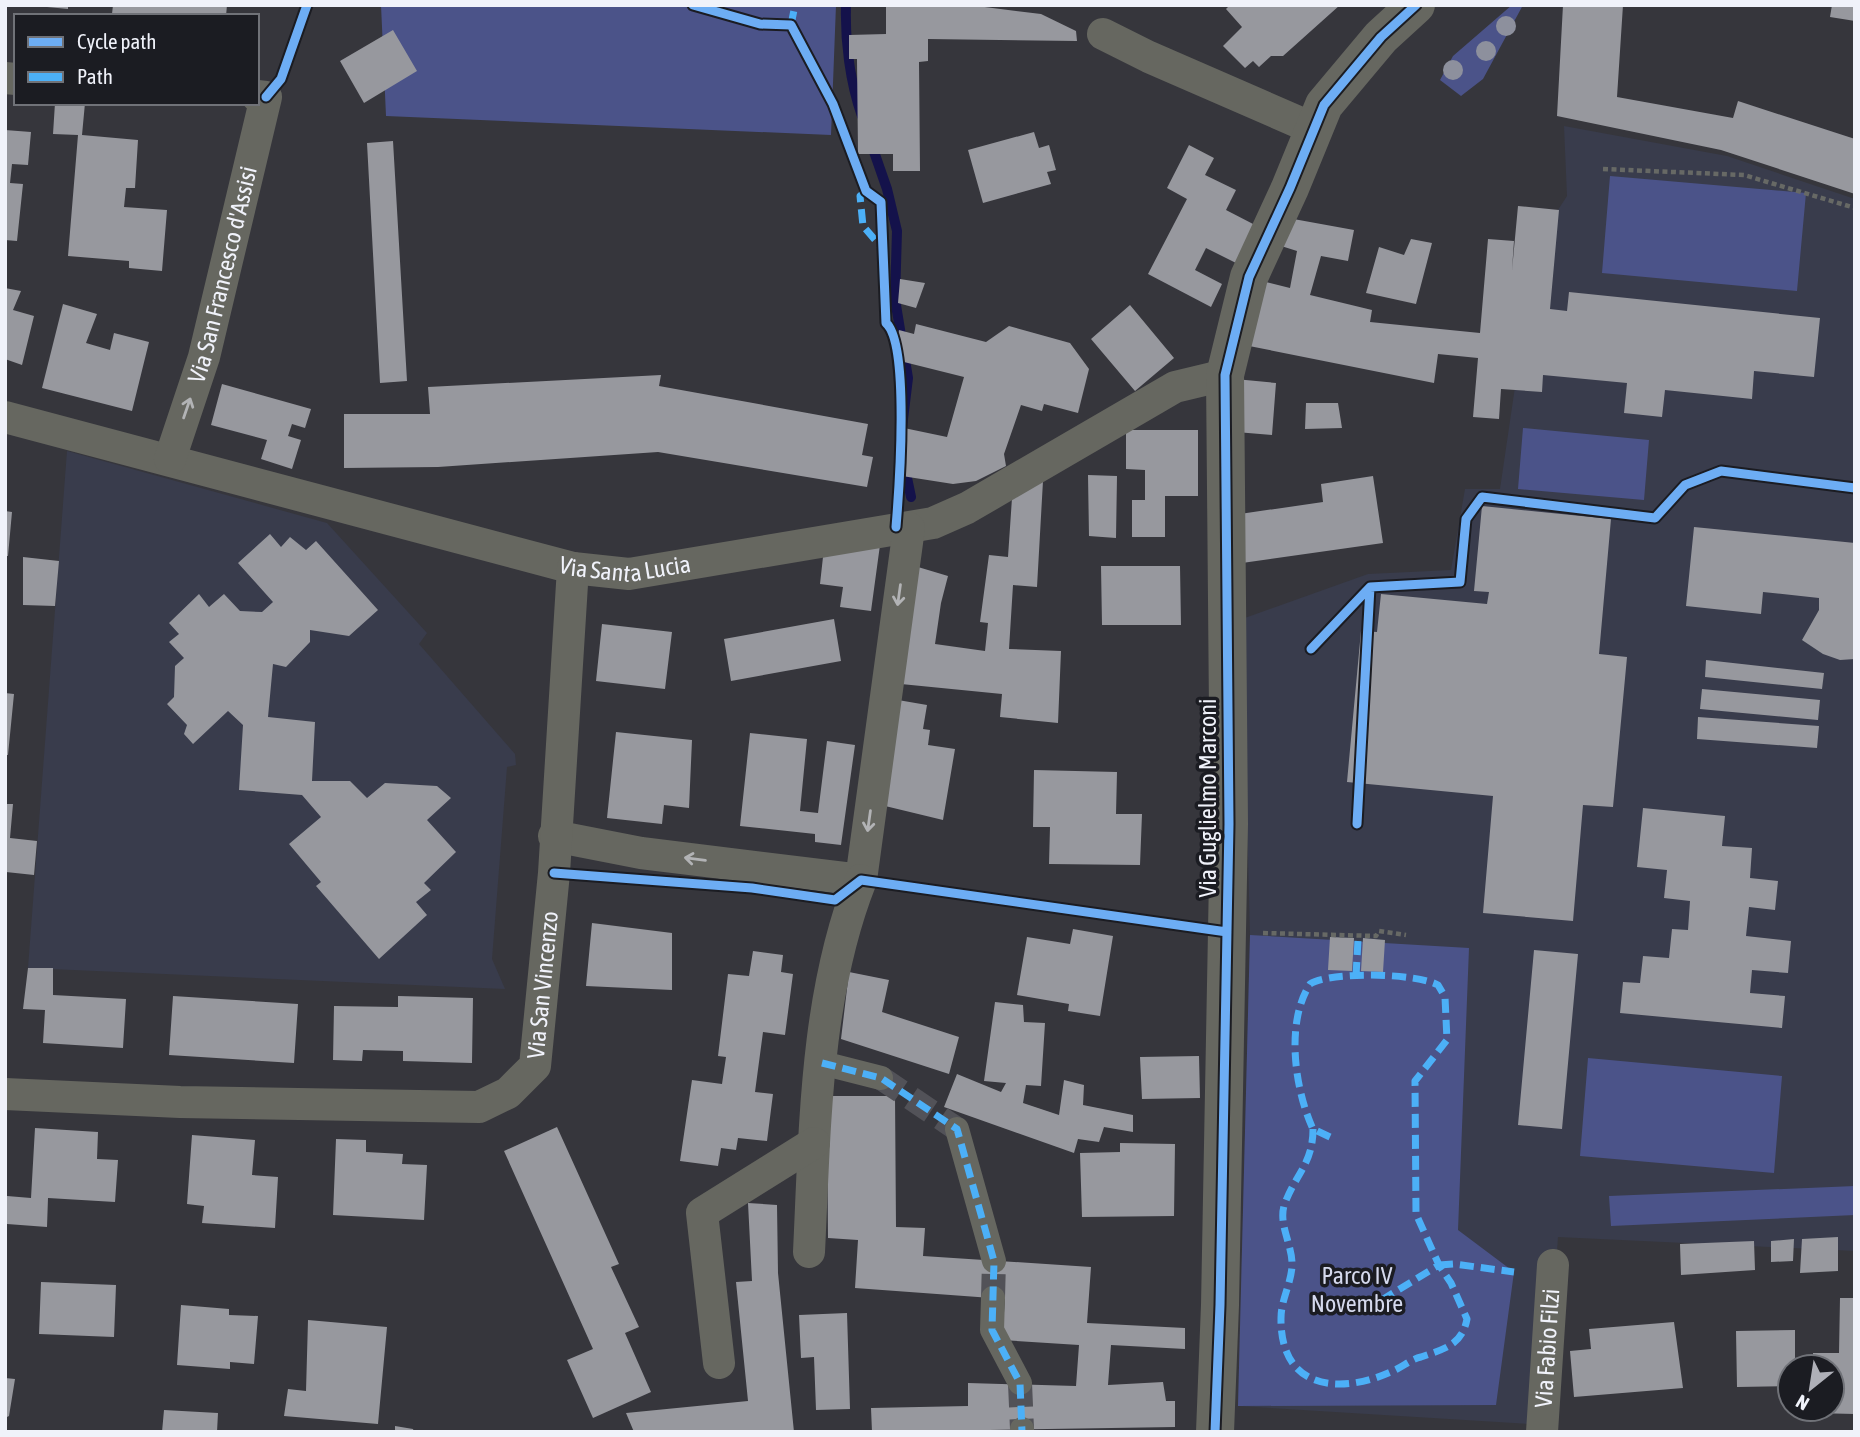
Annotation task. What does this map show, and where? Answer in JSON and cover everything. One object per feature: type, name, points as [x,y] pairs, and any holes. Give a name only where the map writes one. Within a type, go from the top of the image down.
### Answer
[{"type":"street","name":"Via Guglielmo Marconi","points":[[1215,1432],[1227,932],[1225,375],[1249,277],[1290,188],[1312,128],[1329,96],[1381,37],[1416,5]]},
{"type":"street","points":[[1103,34],[1149,57],[1312,128]]},
{"type":"street","name":"Via San Francesco d'Assisi","points":[[170,459],[204,357],[266,97],[259,96]]},
{"type":"street","name":"Via Santa Lucia","points":[[5,416],[573,568],[629,574],[933,523],[967,509],[1175,387],[1225,375]]},
{"type":"street","points":[[809,1252],[814,1143],[827,1017],[844,923],[861,880],[909,528]]},
{"type":"street","name":"Via San Vincenzo","points":[[5,1094],[180,1102],[479,1107],[508,1093],[535,1066],[573,568]]},
{"type":"street","points":[[554,836],[641,853],[861,880]]},
{"type":"street","points":[[822,1063],[881,1078]]},
{"type":"street","points":[[957,1129],[994,1261]]},
{"type":"street","points":[[719,1363],[702,1213],[814,1143]]},
{"type":"street","name":"Via Fabio Filzi","points":[[1542,1432],[1553,1265]]},
{"type":"street","points":[[993,1298],[992,1330],[1020,1383]]},
{"type":"path","points":[[1603,169],[1744,175],[1855,208]]},
{"type":"path","points":[[1227,932],[1359,938],[1376,936],[1380,931],[1406,935]]},
{"type":"shaded area","points":[[1564,126],[1727,156],[1855,199],[1855,1251],[1558,1237],[1545,1425],[1238,1406],[1250,935],[1242,619],[1368,574],[1451,570],[1465,489],[1500,489],[1536,244],[1567,196]]},
{"type":"shaded area","points":[[67,451],[327,523],[427,633],[419,644],[515,754],[516,765],[507,767],[492,959],[505,989],[28,968]]},
{"type":"green space","points":[[381,5],[836,5],[831,135],[386,116]]},
{"type":"green space","points":[[1512,5],[1523,5],[1483,79],[1461,96],[1440,80],[1453,56]]},
{"type":"green space","points":[[1610,176],[1806,193],[1797,291],[1602,273]]},
{"type":"green space","points":[[1523,428],[1649,440],[1644,500],[1518,489]]},
{"type":"green space","name":"Parco IV Novembre","points":[[1250,935],[1469,948],[1458,1230],[1514,1272],[1496,1405],[1238,1406]]},
{"type":"green space","points":[[1588,1058],[1782,1076],[1774,1173],[1580,1156]]},
{"type":"green space","points":[[1855,1186],[1855,1215],[1611,1226],[1609,1196]]},
{"type":"building","points":[[68,5],[68,9],[47,7]]},
{"type":"building","points":[[113,5],[227,5],[226,14],[112,14]]},
{"type":"building","points":[[886,5],[969,5],[1041,14],[1076,31],[1077,41],[928,39],[928,61],[919,62],[920,171],[893,171],[893,154],[858,154],[857,59],[849,59],[849,35],[886,34]]},
{"type":"building","points":[[1230,5],[1340,5],[1283,56],[1271,56],[1259,67],[1253,61],[1245,68],[1223,46],[1242,27],[1226,9]]},
{"type":"building","points":[[1563,5],[1623,5],[1617,97],[1733,118],[1738,101],[1855,139],[1855,194],[1721,150],[1557,116]]},
{"type":"building","points":[[1832,5],[1855,5],[1855,21],[1830,17]]},
{"type":"building","points":[[393,30],[417,71],[364,103],[340,61]]},
{"type":"building","points":[[55,105],[85,105],[82,135],[138,140],[135,188],[126,188],[124,207],[167,210],[162,271],[129,268],[129,261],[68,256],[78,135],[53,134]]},
{"type":"building","points":[[5,130],[31,132],[28,165],[12,164],[10,183],[23,184],[17,241],[5,240]]},
{"type":"building","points":[[1034,132],[1039,148],[1049,145],[1056,170],[1047,172],[1051,184],[983,203],[968,150]]},
{"type":"building","points":[[393,141],[407,381],[380,383],[367,143]]},
{"type":"building","points":[[1189,145],[1214,158],[1205,175],[1236,190],[1226,210],[1255,225],[1236,263],[1206,248],[1195,270],[1222,284],[1211,307],[1148,274],[1187,199],[1167,188]]},
{"type":"building","points":[[1518,206],[1559,210],[1550,309],[1567,311],[1569,292],[1820,318],[1814,377],[1754,371],[1752,399],[1665,390],[1662,417],[1624,413],[1627,383],[1543,375],[1542,392],[1501,389],[1499,419],[1473,417],[1478,358],[1438,354],[1434,383],[1239,344],[1254,279],[1290,288],[1297,251],[1278,245],[1288,218],[1354,230],[1348,261],[1321,256],[1310,295],[1372,310],[1370,322],[1480,333],[1488,239],[1514,241],[1512,270]]},
{"type":"building","points":[[1411,239],[1432,243],[1416,304],[1366,293],[1379,247],[1404,255]]},
{"type":"building","points":[[900,279],[925,283],[916,308],[898,303]]},
{"type":"building","points":[[5,288],[21,291],[13,310],[34,316],[22,365],[5,359]]},
{"type":"building","points":[[63,304],[97,314],[86,343],[110,350],[114,333],[149,342],[132,411],[42,388]]},
{"type":"building","points":[[1130,305],[1174,358],[1135,391],[1091,339]]},
{"type":"building","points":[[916,324],[986,342],[1009,326],[1070,343],[1089,369],[1078,413],[1044,404],[1042,411],[1021,405],[1004,454],[1006,466],[976,481],[953,484],[902,476],[904,428],[947,437],[964,377],[892,359],[899,330],[914,334]]},
{"type":"building","points":[[661,375],[659,386],[868,424],[862,455],[873,457],[867,487],[658,452],[438,467],[344,468],[344,414],[430,414],[428,387]]},
{"type":"building","points":[[1235,379],[1276,383],[1272,435],[1236,432]]},
{"type":"building","points":[[222,384],[311,409],[305,428],[292,424],[288,436],[301,440],[292,469],[261,459],[267,440],[211,425]]},
{"type":"building","points":[[1306,403],[1338,403],[1342,428],[1305,429]]},
{"type":"building","points":[[1126,430],[1198,430],[1198,496],[1165,496],[1165,537],[1132,537],[1132,500],[1145,500],[1145,470],[1126,469]]},
{"type":"building","points":[[1088,475],[1117,476],[1116,538],[1089,536]]},
{"type":"building","points":[[1373,476],[1383,543],[1235,564],[1233,515],[1323,502],[1321,484]]},
{"type":"building","points":[[1043,481],[1037,587],[1013,585],[1009,649],[1061,651],[1058,723],[1000,717],[1002,694],[901,684],[918,567],[948,576],[935,644],[985,651],[988,623],[980,622],[989,555],[1008,557],[1012,498]]},
{"type":"building","points":[[1482,506],[1611,519],[1599,654],[1627,657],[1613,807],[1583,805],[1573,921],[1483,913],[1493,796],[1347,782],[1361,631],[1377,632],[1381,594],[1487,604],[1489,592],[1474,591]]},
{"type":"building","points":[[5,511],[12,512],[8,556],[5,556]]},
{"type":"building","points":[[1694,527],[1855,543],[1855,659],[1840,660],[1823,654],[1802,640],[1819,610],[1819,598],[1763,592],[1761,614],[1686,606]]},
{"type":"building","points":[[270,534],[281,547],[290,537],[306,550],[316,541],[378,610],[349,636],[310,630],[310,642],[286,667],[273,664],[268,717],[315,722],[312,781],[350,781],[367,798],[385,783],[437,786],[451,798],[427,820],[456,852],[424,883],[431,890],[416,902],[427,915],[379,959],[316,886],[321,882],[289,844],[321,817],[302,795],[239,790],[243,725],[228,711],[193,744],[184,734],[187,725],[167,704],[174,697],[175,666],[184,658],[169,642],[179,634],[169,623],[199,594],[209,607],[224,594],[240,611],[262,612],[273,602],[238,563]]},
{"type":"building","points":[[880,545],[871,611],[840,607],[843,587],[820,584],[824,548]]},
{"type":"building","points":[[23,557],[59,561],[55,606],[23,605]]},
{"type":"building","points":[[1101,566],[1180,566],[1181,625],[1102,625]]},
{"type":"building","points":[[834,619],[841,661],[731,681],[724,639]]},
{"type":"building","points":[[602,624],[672,632],[665,689],[596,681]]},
{"type":"building","points":[[1706,660],[1824,673],[1822,689],[1705,677]]},
{"type":"building","points":[[1702,689],[1820,700],[1818,720],[1700,709]]},
{"type":"building","points":[[5,693],[14,694],[8,755],[5,755]]},
{"type":"building","points":[[898,700],[927,705],[923,729],[930,730],[928,745],[955,749],[943,820],[881,805]]},
{"type":"building","points":[[1698,717],[1819,726],[1817,748],[1697,739]]},
{"type":"building","points":[[616,732],[692,740],[689,808],[664,805],[662,824],[607,818]]},
{"type":"building","points":[[750,733],[807,739],[800,811],[818,813],[827,741],[855,745],[841,845],[815,842],[815,834],[740,826]]},
{"type":"building","points":[[1034,770],[1117,772],[1116,814],[1142,814],[1140,865],[1049,864],[1050,827],[1033,827]]},
{"type":"building","points":[[5,804],[13,804],[10,838],[37,841],[34,875],[6,872]]},
{"type":"building","points":[[1643,808],[1725,816],[1722,846],[1752,848],[1750,878],[1778,881],[1775,910],[1749,907],[1746,936],[1791,941],[1788,973],[1752,970],[1750,993],[1785,996],[1782,1028],[1620,1013],[1623,982],[1640,983],[1643,956],[1669,958],[1672,929],[1688,930],[1690,901],[1664,898],[1667,870],[1637,867]]},
{"type":"building","points":[[592,923],[672,933],[672,990],[586,986]]},
{"type":"building","points":[[1073,929],[1113,936],[1100,1016],[1068,1011],[1069,1004],[1017,995],[1027,937],[1070,944]]},
{"type":"building","points":[[1330,937],[1354,938],[1352,971],[1328,970]]},
{"type":"building","points":[[1363,938],[1385,940],[1383,972],[1361,971]]},
{"type":"building","points":[[1534,950],[1578,954],[1562,1129],[1518,1125]]},
{"type":"building","points":[[753,951],[783,955],[781,972],[793,974],[785,1035],[763,1032],[755,1092],[773,1094],[767,1141],[738,1138],[736,1150],[721,1148],[718,1166],[680,1161],[692,1080],[722,1084],[726,1057],[718,1056],[728,974],[749,976]]},
{"type":"building","points":[[28,968],[53,968],[53,995],[126,999],[123,1048],[43,1043],[45,1010],[23,1009]]},
{"type":"building","points":[[849,972],[889,980],[882,1012],[959,1037],[949,1074],[841,1039]]},
{"type":"building","points":[[173,996],[298,1004],[294,1063],[169,1055]]},
{"type":"building","points":[[398,996],[473,998],[472,1063],[403,1061],[403,1051],[363,1050],[362,1061],[333,1060],[334,1006],[398,1007]]},
{"type":"building","points":[[995,1002],[1023,1005],[1024,1022],[1045,1023],[1041,1086],[1026,1085],[1023,1103],[1059,1115],[1064,1080],[1084,1085],[1083,1105],[1133,1115],[1133,1132],[1104,1127],[1099,1142],[1078,1139],[1074,1153],[944,1107],[957,1074],[1001,1092],[1006,1083],[984,1081]]},
{"type":"building","points":[[1199,1056],[1200,1098],[1142,1099],[1140,1057]]},
{"type":"building","points":[[827,1096],[895,1096],[896,1227],[925,1228],[923,1256],[1091,1267],[1087,1323],[1185,1328],[1185,1349],[1111,1345],[1108,1385],[1163,1382],[1166,1401],[1175,1401],[1175,1427],[872,1432],[871,1408],[968,1406],[968,1383],[1076,1386],[1079,1345],[1002,1340],[1005,1299],[855,1288],[858,1240],[828,1238]]},
{"type":"building","points":[[557,1127],[619,1264],[611,1267],[639,1327],[625,1333],[651,1392],[593,1418],[567,1360],[593,1349],[504,1151]]},
{"type":"building","points":[[35,1128],[98,1132],[97,1159],[118,1160],[115,1202],[48,1198],[47,1227],[7,1224],[7,1196],[31,1198]]},
{"type":"building","points":[[192,1135],[255,1140],[252,1175],[278,1177],[275,1228],[202,1223],[204,1206],[187,1204]]},
{"type":"building","points":[[336,1139],[366,1140],[366,1152],[403,1154],[402,1164],[427,1165],[424,1220],[333,1215]]},
{"type":"building","points":[[1120,1143],[1175,1144],[1174,1216],[1082,1217],[1080,1153],[1120,1152]]},
{"type":"building","points":[[748,1203],[777,1205],[778,1273],[794,1432],[634,1432],[626,1413],[748,1401],[736,1282],[752,1281]]},
{"type":"building","points":[[1838,1237],[1838,1271],[1800,1273],[1802,1239]]},
{"type":"building","points":[[1794,1239],[1793,1261],[1771,1262],[1771,1241]]},
{"type":"building","points":[[1754,1241],[1755,1270],[1681,1275],[1680,1244]]},
{"type":"building","points":[[41,1282],[116,1285],[114,1337],[39,1334]]},
{"type":"building","points":[[1840,1298],[1855,1298],[1855,1414],[1846,1414],[1846,1353],[1839,1353]]},
{"type":"building","points":[[181,1305],[229,1309],[229,1315],[258,1316],[254,1364],[230,1362],[230,1369],[177,1365]]},
{"type":"building","points":[[847,1313],[850,1409],[816,1410],[814,1357],[801,1358],[799,1315]]},
{"type":"building","points":[[308,1320],[387,1327],[378,1424],[284,1416],[288,1389],[306,1391]]},
{"type":"building","points":[[1674,1322],[1683,1388],[1574,1397],[1570,1351],[1591,1349],[1589,1329]]},
{"type":"building","points":[[1795,1330],[1795,1353],[1776,1353],[1776,1386],[1737,1387],[1736,1331]]},
{"type":"building","points":[[5,1378],[15,1379],[9,1416],[5,1418]]},
{"type":"building","points":[[164,1410],[218,1413],[217,1432],[162,1432]]},
{"type":"building","points":[[395,1426],[413,1429],[414,1432],[395,1432]]},
{"type":"waterway","points":[[846,5],[849,61],[862,116]]},
{"type":"waterway","points":[[871,143],[887,189],[897,231],[895,299],[908,378],[900,444],[911,497]]},
{"type":"tunnel","points":[[881,1078],[957,1129]]},
{"type":"tunnel","points":[[993,1298],[994,1261]]},
{"type":"tunnel","points":[[1020,1383],[1022,1429]]},
{"type":"marked path","points":[[791,25],[795,5]]},
{"type":"marked path","points":[[866,191],[860,196],[863,226],[882,248]]},
{"type":"marked path","points":[[1356,976],[1358,940]]},
{"type":"marked path","points":[[1330,1137],[1313,1129],[1301,1095],[1295,1056],[1297,1018],[1310,984],[1336,977],[1374,975],[1412,978],[1438,985],[1445,997],[1447,1040],[1415,1081],[1416,1214],[1439,1265],[1380,1301]]},
{"type":"marked path","points":[[822,1063],[881,1078],[957,1129],[994,1261],[992,1330],[1020,1383],[1022,1432]]},
{"type":"marked path","points":[[1313,1129],[1307,1160],[1289,1193],[1283,1211],[1292,1266],[1281,1318],[1284,1343],[1291,1361],[1304,1374],[1319,1381],[1357,1383],[1397,1369],[1450,1345],[1461,1335],[1467,1319],[1451,1283],[1439,1265]]},
{"type":"marked path","points":[[1439,1265],[1454,1264],[1514,1272]]},
{"type":"cycle path","points":[[266,97],[281,79],[307,5]]},
{"type":"cycle path","points":[[693,5],[760,24],[791,25],[833,104],[866,191],[881,202],[886,323],[893,336],[901,387],[896,527]]},
{"type":"cycle path","points":[[1215,1432],[1229,824],[1225,375],[1249,277],[1324,105],[1381,37],[1416,5]]},
{"type":"cycle path","points":[[1311,649],[1370,587],[1460,582],[1466,519],[1482,497],[1655,518],[1685,485],[1721,471],[1855,488]]},
{"type":"cycle path","points":[[1357,824],[1370,587]]},
{"type":"cycle path","points":[[554,873],[752,888],[835,900],[861,880],[1227,932]]}]
